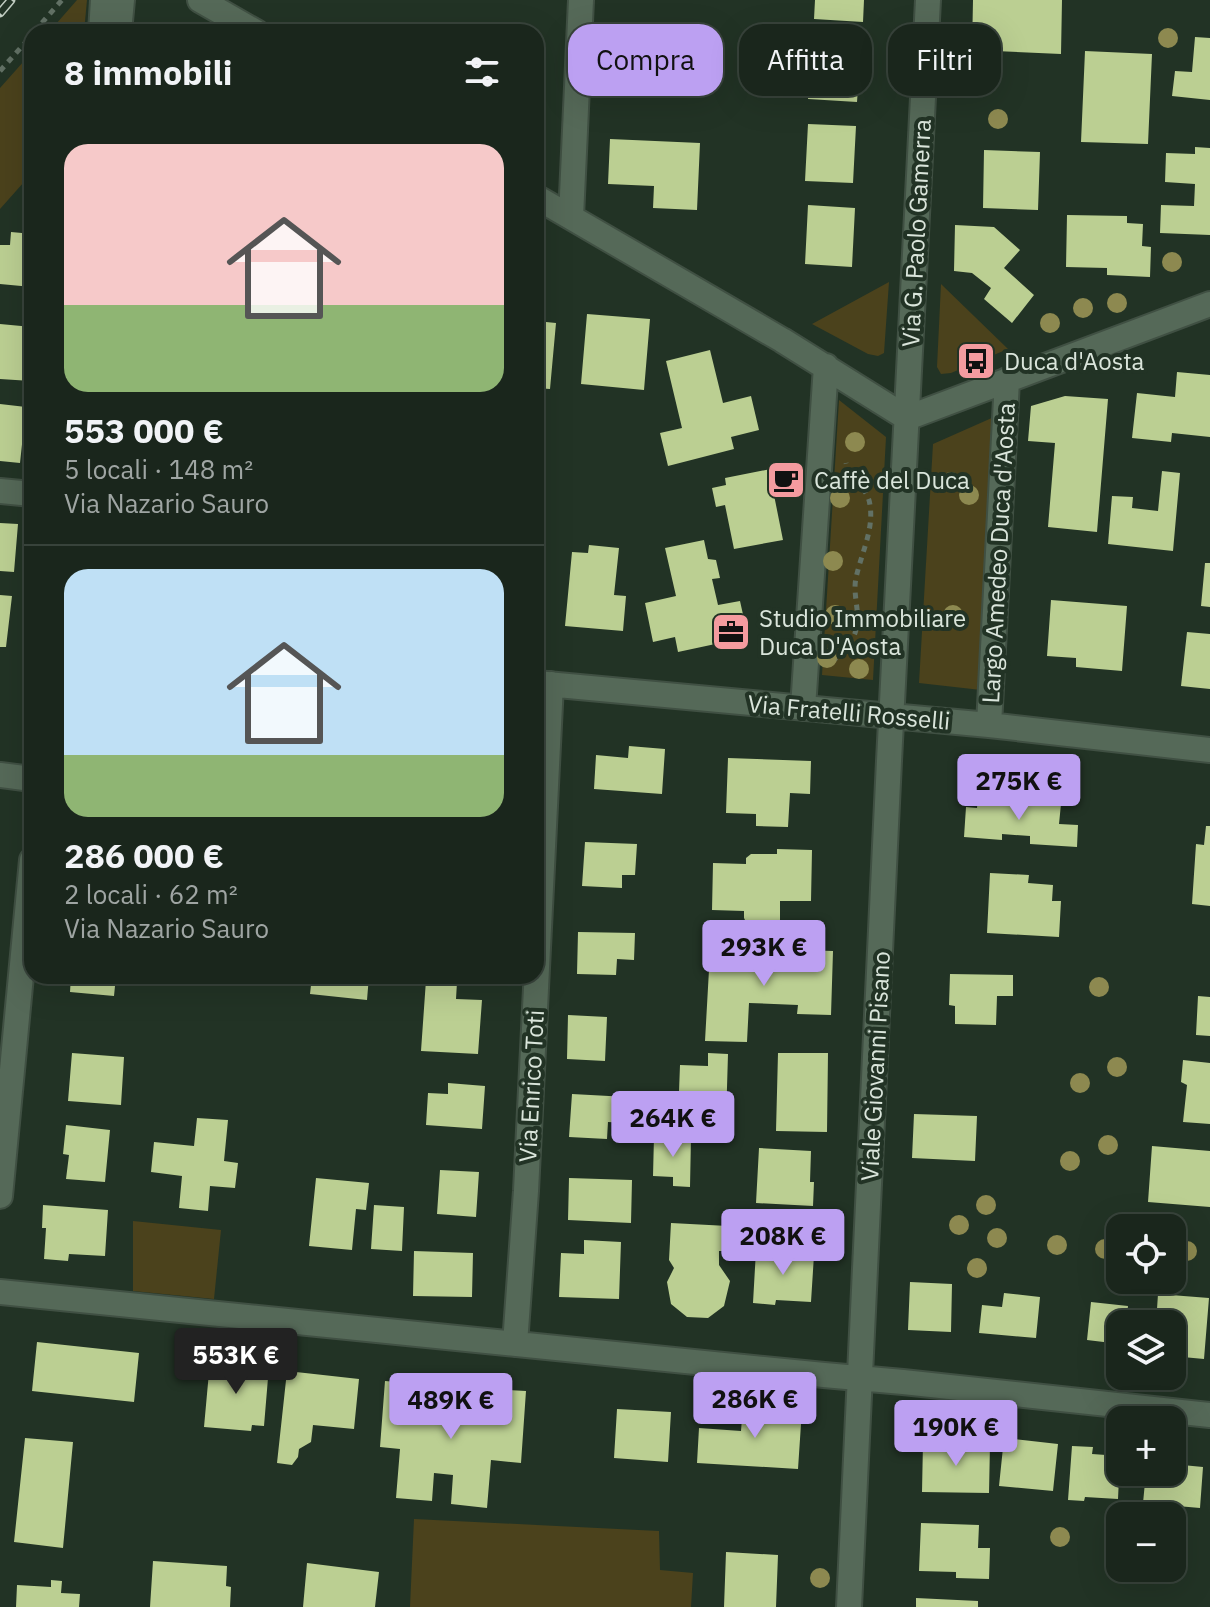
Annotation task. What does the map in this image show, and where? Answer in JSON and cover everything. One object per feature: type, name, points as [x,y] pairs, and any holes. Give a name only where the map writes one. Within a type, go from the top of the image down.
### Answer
[{"type":"street","points":[[102,24],[103,0]]},
{"type":"street","points":[[120,24],[122,0]]},
{"type":"street","points":[[200,0],[242,24]]},
{"type":"street","points":[[571,217],[581,0]]},
{"type":"street","name":"Via G. Paolo Gamerra","points":[[907,418],[928,0]]},
{"type":"street","points":[[544,202],[826,366],[907,418]]},
{"type":"street","points":[[907,418],[1210,304]]},
{"type":"street","points":[[814,709],[826,366]]},
{"type":"street","name":"Largo Amedeo Duca d'Aosta","points":[[989,725],[1007,380]]},
{"type":"street","points":[[892,717],[907,418]]},
{"type":"street","points":[[0,491],[24,493]]},
{"type":"street","name":"Via Fratelli Rosselli","points":[[544,684],[989,725],[1210,750]]},
{"type":"street","name":"Viale Giovanni Pisano","points":[[849,1607],[892,717]]},
{"type":"street","points":[[0,775],[24,778]]},
{"type":"street","points":[[0,1196],[10,990],[24,907]]},
{"type":"street","name":"Via Enrico Toti","points":[[515,1344],[526,1191],[533,984]]},
{"type":"street","points":[[0,1292],[1210,1415]]},
{"type":"path","points":[[41,24],[62,0]]},
{"type":"path","points":[[0,71],[24,43]]},
{"type":"path","points":[[814,709],[830,664],[850,645],[856,630],[855,579],[865,550],[871,508],[867,493],[849,472],[844,452]]},
{"type":"shaded area","points":[[77,0],[87,0],[85,24],[56,24]]},
{"type":"shaded area","points":[[24,61],[24,182],[0,209],[0,88]]},
{"type":"shaded area","points":[[889,282],[884,353],[878,356],[868,354],[812,324]]},
{"type":"shaded area","points":[[941,284],[1008,349],[951,373],[941,374],[937,367]]},
{"type":"shaded area","points":[[839,400],[886,437],[873,680],[822,675]]},
{"type":"shaded area","points":[[994,417],[981,690],[919,683],[933,444]]},
{"type":"shaded area","points":[[133,1221],[221,1230],[214,1299],[133,1291]]},
{"type":"shaded area","points":[[414,1519],[659,1531],[660,1570],[693,1573],[691,1607],[410,1607]]},
{"type":"building","points":[[815,0],[864,0],[863,22],[814,19]]},
{"type":"building","points":[[973,0],[1062,0],[1061,54],[1001,51],[1001,24],[973,24]]},
{"type":"building","points":[[1195,37],[1210,38],[1210,100],[1172,96],[1175,71],[1192,72]]},
{"type":"building","points":[[1085,51],[1152,54],[1148,144],[1081,142]]},
{"type":"building","points":[[808,96],[857,96],[857,102],[808,99]]},
{"type":"building","points":[[808,124],[856,126],[853,183],[805,181]]},
{"type":"building","points":[[610,139],[700,143],[697,210],[653,208],[654,186],[608,184]]},
{"type":"building","points":[[1195,147],[1210,148],[1210,235],[1160,233],[1161,205],[1194,206],[1195,184],[1165,182],[1166,153],[1195,154]]},
{"type":"building","points":[[984,150],[1040,152],[1038,210],[983,208]]},
{"type":"building","points":[[808,205],[855,208],[852,267],[805,264]]},
{"type":"building","points":[[1067,215],[1127,216],[1127,223],[1143,224],[1142,246],[1151,247],[1150,277],[1107,275],[1107,268],[1066,267]]},
{"type":"building","points":[[23,217],[24,286],[0,284],[0,245],[10,245],[11,232],[22,233]]},
{"type":"building","points":[[955,225],[994,227],[1020,250],[1004,268],[1034,295],[1012,323],[984,299],[991,288],[972,273],[954,271]]},
{"type":"building","points":[[587,314],[650,319],[644,390],[581,384]]},
{"type":"building","points":[[544,322],[556,323],[550,389],[544,389]]},
{"type":"building","points":[[0,324],[24,326],[24,381],[0,379]]},
{"type":"building","points":[[710,350],[723,403],[751,396],[759,430],[731,437],[734,449],[668,466],[660,433],[682,428],[666,361]]},
{"type":"building","points":[[1177,372],[1210,375],[1210,437],[1172,433],[1171,442],[1132,438],[1137,393],[1175,397]]},
{"type":"building","points":[[1065,396],[1108,399],[1097,532],[1048,527],[1055,443],[1028,441],[1031,406]]},
{"type":"building","points":[[0,404],[24,407],[20,463],[0,461]]},
{"type":"building","points":[[776,468],[781,493],[774,495],[783,540],[734,549],[725,505],[716,507],[712,488],[726,485],[725,478]]},
{"type":"building","points":[[1162,471],[1180,473],[1173,551],[1108,544],[1112,496],[1133,497],[1132,508],[1158,511]]},
{"type":"building","points":[[0,523],[18,524],[14,572],[0,571]]},
{"type":"building","points":[[704,540],[708,559],[716,560],[720,578],[712,579],[718,605],[740,601],[748,637],[678,652],[675,637],[653,642],[645,603],[676,596],[665,548]]},
{"type":"building","points":[[589,545],[619,548],[614,595],[626,596],[623,631],[565,626],[572,552],[588,553]]},
{"type":"building","points":[[1205,563],[1210,563],[1210,607],[1201,606]]},
{"type":"building","points":[[0,595],[12,596],[6,647],[0,647]]},
{"type":"building","points":[[1051,600],[1127,606],[1122,671],[1076,667],[1076,658],[1047,656]]},
{"type":"building","points":[[1187,632],[1210,634],[1210,689],[1181,686]]},
{"type":"building","points":[[629,746],[665,749],[662,794],[594,789],[596,755],[628,758]]},
{"type":"building","points":[[728,758],[811,761],[810,794],[790,793],[788,827],[756,826],[756,814],[726,813]]},
{"type":"building","points":[[978,797],[1061,804],[1059,824],[1078,825],[1077,847],[1030,844],[1030,836],[1002,834],[1002,840],[964,837],[966,807],[977,808]]},
{"type":"building","points":[[1206,826],[1210,826],[1210,906],[1192,904],[1196,844],[1204,845]]},
{"type":"building","points":[[585,842],[637,844],[635,875],[622,875],[622,888],[582,886]]},
{"type":"building","points":[[777,849],[812,850],[811,901],[780,901],[780,920],[772,920],[772,925],[747,924],[744,911],[712,910],[713,863],[746,864],[746,858],[751,854],[777,854]]},
{"type":"building","points":[[990,873],[1029,875],[1028,883],[1053,885],[1052,901],[1061,901],[1059,937],[987,933]]},
{"type":"building","points":[[578,932],[635,933],[634,960],[617,959],[616,975],[577,974]]},
{"type":"building","points":[[800,950],[833,951],[831,1015],[797,1014],[798,1005],[749,1003],[747,1042],[705,1041],[710,952],[800,956]]},
{"type":"building","points":[[950,974],[1013,975],[1013,996],[997,996],[996,1025],[955,1024],[955,1006],[949,1005]]},
{"type":"building","points":[[70,984],[115,984],[114,996],[70,992]]},
{"type":"building","points":[[311,984],[368,984],[367,1000],[310,994]]},
{"type":"building","points":[[426,984],[457,984],[456,999],[482,1000],[478,1054],[421,1051]]},
{"type":"building","points":[[1198,996],[1210,997],[1210,1036],[1196,1035]]},
{"type":"building","points":[[568,1015],[607,1017],[605,1061],[567,1059]]},
{"type":"building","points":[[72,1053],[124,1057],[121,1105],[68,1101]]},
{"type":"building","points":[[708,1053],[728,1054],[726,1121],[678,1119],[680,1065],[708,1066]]},
{"type":"building","points":[[778,1053],[828,1053],[827,1132],[776,1131]]},
{"type":"building","points":[[1183,1060],[1210,1063],[1210,1124],[1183,1122],[1187,1085],[1181,1082]]},
{"type":"building","points":[[448,1083],[485,1086],[482,1129],[426,1125],[428,1093],[448,1094]]},
{"type":"building","points":[[572,1094],[646,1098],[645,1124],[608,1122],[607,1139],[569,1137]]},
{"type":"building","points":[[914,1114],[977,1116],[975,1161],[912,1158]]},
{"type":"building","points":[[197,1118],[228,1120],[224,1161],[238,1163],[235,1188],[210,1186],[208,1211],[179,1208],[182,1176],[151,1172],[154,1142],[194,1146]]},
{"type":"building","points":[[66,1125],[110,1130],[105,1182],[66,1179],[69,1155],[63,1154]]},
{"type":"building","points":[[654,1136],[691,1137],[690,1187],[673,1186],[673,1177],[653,1176]]},
{"type":"building","points":[[1152,1146],[1210,1151],[1210,1207],[1148,1202]]},
{"type":"building","points":[[759,1148],[811,1151],[813,1206],[756,1203]]},
{"type":"building","points":[[440,1170],[479,1172],[476,1217],[437,1214]]},
{"type":"building","points":[[316,1178],[369,1183],[366,1210],[356,1209],[352,1250],[309,1246]]},
{"type":"building","points":[[569,1178],[632,1180],[631,1223],[568,1220]]},
{"type":"building","points":[[43,1205],[108,1210],[105,1256],[69,1254],[68,1261],[44,1259],[46,1228],[42,1228]]},
{"type":"building","points":[[374,1205],[404,1207],[402,1251],[371,1249]]},
{"type":"building","points":[[671,1223],[728,1226],[726,1251],[719,1251],[719,1265],[730,1281],[724,1306],[708,1318],[687,1317],[671,1304],[667,1282],[674,1268],[669,1260]]},
{"type":"building","points":[[584,1240],[621,1242],[619,1299],[559,1297],[561,1253],[584,1254]]},
{"type":"building","points":[[756,1250],[814,1255],[811,1302],[776,1300],[775,1305],[753,1303]]},
{"type":"building","points":[[414,1251],[473,1253],[472,1297],[413,1296]]},
{"type":"building","points":[[910,1282],[952,1284],[951,1332],[908,1330]]},
{"type":"building","points":[[1004,1293],[1040,1297],[1036,1338],[979,1333],[982,1305],[1002,1307]]},
{"type":"building","points":[[1158,1294],[1209,1298],[1204,1359],[1186,1357],[1186,1310],[1157,1310]]},
{"type":"building","points":[[1091,1302],[1128,1306],[1128,1310],[1106,1310],[1106,1342],[1087,1340]]},
{"type":"building","points":[[37,1342],[139,1353],[134,1402],[32,1391]]},
{"type":"building","points":[[210,1361],[269,1366],[264,1426],[252,1425],[251,1431],[204,1427]]},
{"type":"building","points":[[287,1371],[359,1379],[354,1429],[313,1425],[311,1442],[299,1449],[292,1465],[277,1463]]},
{"type":"building","points":[[385,1381],[431,1385],[428,1421],[474,1425],[477,1388],[526,1391],[521,1463],[491,1460],[487,1508],[451,1504],[453,1475],[434,1473],[432,1501],[396,1498],[400,1449],[380,1447]]},
{"type":"building","points":[[743,1405],[802,1409],[798,1469],[697,1463],[699,1428],[741,1431]]},
{"type":"building","points":[[617,1409],[671,1412],[668,1462],[614,1458]]},
{"type":"building","points":[[25,1438],[73,1442],[63,1548],[14,1542]]},
{"type":"building","points":[[1004,1438],[1058,1444],[1053,1491],[999,1486]]},
{"type":"building","points":[[923,1442],[990,1444],[989,1493],[922,1492]]},
{"type":"building","points":[[1072,1446],[1093,1447],[1092,1454],[1106,1455],[1106,1486],[1119,1486],[1118,1499],[1085,1497],[1084,1501],[1068,1500]]},
{"type":"building","points":[[1186,1465],[1203,1467],[1200,1508],[1186,1507],[1186,1502],[1143,1502],[1145,1486],[1186,1486]]},
{"type":"building","points":[[921,1523],[979,1525],[978,1548],[990,1548],[989,1579],[956,1578],[956,1572],[919,1571]]},
{"type":"building","points":[[726,1552],[778,1555],[776,1607],[724,1607]]},
{"type":"building","points":[[153,1561],[227,1566],[226,1586],[231,1587],[230,1607],[150,1607]]},
{"type":"building","points":[[307,1563],[379,1572],[375,1607],[303,1607]]},
{"type":"building","points":[[51,1580],[62,1581],[61,1593],[80,1594],[79,1607],[16,1607],[17,1585],[51,1587]]},
{"type":"building","points":[[916,1598],[978,1601],[978,1607],[916,1607]]},
{"type":"railway","points":[[0,13],[11,0]]},
{"type":"place","name":"Duca d'Aosta","points":[[976,361]]},
{"type":"place","name":"Caffè del Duca","points":[[786,480]]},
{"type":"place","name":"Studio Immobiliare Duca D'Aosta","points":[[731,632]]}]
